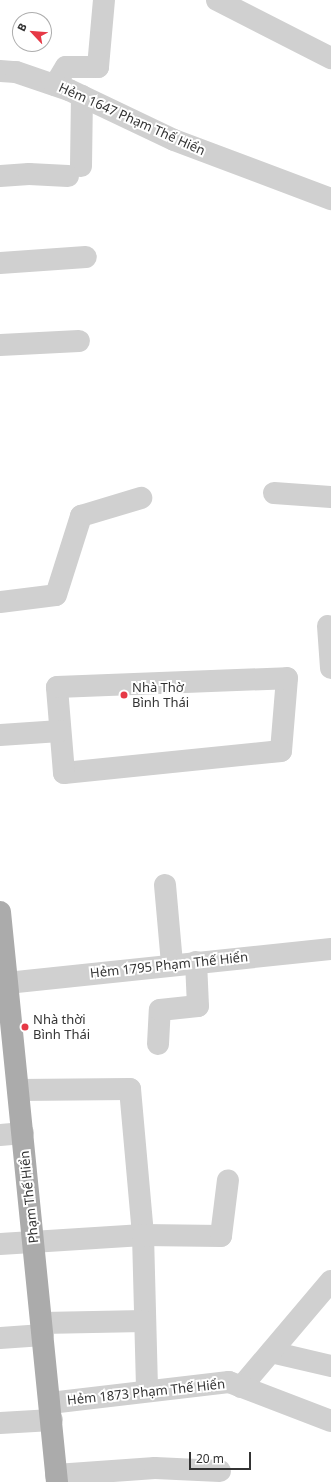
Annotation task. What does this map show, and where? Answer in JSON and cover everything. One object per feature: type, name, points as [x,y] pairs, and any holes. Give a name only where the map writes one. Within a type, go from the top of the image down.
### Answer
[{"type":"main road","name":"Phạm Thế Hiển","points":[[1,925],[43,1329],[56,1478]]},
{"type":"street","points":[[55,85],[66,67],[98,67],[104,0]]},
{"type":"street","points":[[218,0],[331,58]]},
{"type":"street","name":"Hẻm 1647 Phạm Thế Hiển","points":[[0,71],[16,72],[55,85],[82,96],[174,140],[331,199]]},
{"type":"street","points":[[0,176],[75,171],[82,96]]},
{"type":"street","points":[[0,262],[86,257]]},
{"type":"street","points":[[0,345],[79,341]]},
{"type":"street","points":[[274,493],[331,497]]},
{"type":"street","points":[[0,602],[56,595],[82,516],[141,498]]},
{"type":"street","points":[[328,626],[331,668]]},
{"type":"street","points":[[287,678],[281,751],[64,773],[60,731],[57,687],[287,678]]},
{"type":"street","points":[[0,735],[60,731]]},
{"type":"street","points":[[165,884],[172,964]]},
{"type":"street","name":"Hẻm 1795 Phạm Thế Hiển","points":[[7,983],[172,964],[331,949]]},
{"type":"street","points":[[158,1044],[160,1010],[198,1006],[196,962]]},
{"type":"street","points":[[18,1090],[130,1089],[143,1235],[144,1321],[147,1391]]},
{"type":"street","points":[[0,1135],[23,1133]]},
{"type":"street","points":[[0,1244],[34,1240],[143,1235],[221,1236],[228,1180]]},
{"type":"street","points":[[241,1387],[331,1281]]},
{"type":"street","points":[[0,1338],[43,1329],[144,1321]]},
{"type":"street","points":[[271,1352],[331,1366]]},
{"type":"street","name":"Hẻm 1873 Phạm Thế Hiển","points":[[0,1423],[147,1391],[229,1382],[331,1421]]},
{"type":"street","points":[[56,1478],[156,1475],[220,1471]]},
{"type":"place","name":"Nhà Thờ Bình Thái","points":[[124,695]]},
{"type":"place","name":"Nhà thời Bình Thái","points":[[25,1027]]}]
